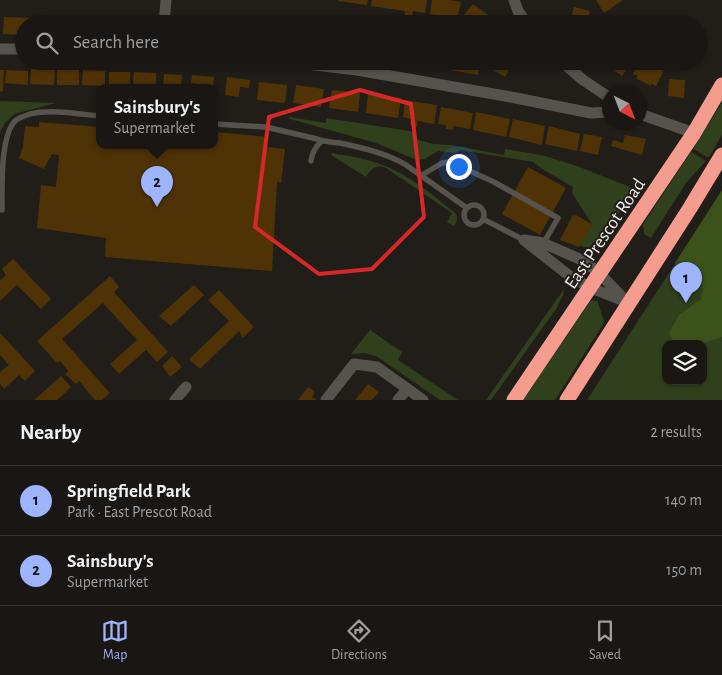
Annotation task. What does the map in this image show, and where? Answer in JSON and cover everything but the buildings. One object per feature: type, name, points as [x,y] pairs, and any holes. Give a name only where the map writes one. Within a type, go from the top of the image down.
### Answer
[{"type":"highway","name":"East Prescot Road","points":[[514,400],[694,133],[722,85]]},
{"type":"highway","points":[[567,400],[722,155]]},
{"type":"street","points":[[165,15],[166,0]]},
{"type":"street","points":[[514,0],[521,15]]},
{"type":"street","points":[[0,49],[15,49]]},
{"type":"street","points":[[357,70],[591,113],[602,112]]},
{"type":"street","points":[[571,70],[602,93]]},
{"type":"street","points":[[647,116],[694,133]]},
{"type":"street","points":[[524,240],[541,248],[584,261],[600,274],[628,303]]},
{"type":"street","points":[[541,248],[571,277],[590,288],[628,303]]},
{"type":"street","points":[[326,400],[354,364],[377,366],[423,400]]},
{"type":"street","points":[[175,400],[186,387]]},
{"type":"street","points":[[398,400],[407,389]]},
{"type":"lane","points":[[2,210],[3,153],[9,131],[16,120],[30,114],[51,112],[96,116]]},
{"type":"lane","points":[[218,124],[266,127],[317,139],[322,142],[332,142],[386,155],[422,175],[467,208]]},
{"type":"lane","points":[[311,161],[312,154],[322,142]]},
{"type":"lane","points":[[422,175],[442,163],[450,162],[494,182],[558,218],[541,248]]},
{"type":"lane","points":[[472,205],[478,206],[483,210],[484,219],[476,224],[468,222],[465,214],[467,208],[472,205]]},
{"type":"lane","points":[[484,219],[524,240]]},
{"type":"highlighted area","points":[[360,90],[411,104],[424,217],[372,269],[319,274],[255,227],[269,117]]},
{"type":"green space","points":[[0,101],[56,103],[14,114],[5,123],[0,132]]},
{"type":"green space","points":[[722,102],[722,135],[709,157],[707,157],[693,149]]},
{"type":"green space","points":[[289,117],[326,123],[326,118],[416,132],[415,139],[433,144],[451,145],[504,155],[505,149],[541,155],[577,166],[635,189],[597,245],[584,247],[579,245],[592,224],[572,193],[573,187],[533,162],[461,150],[455,153],[438,151],[425,159],[417,160],[376,143],[290,119]]},
{"type":"green space","points":[[691,152],[706,161],[686,183],[651,238],[644,234],[642,226]]},
{"type":"green space","points":[[332,153],[369,160],[396,171],[427,190],[455,213],[457,221],[454,226],[447,222],[452,213],[386,168],[374,168],[366,177],[331,155]]},
{"type":"green space","points":[[722,190],[722,337],[707,342],[707,340],[673,340],[669,333],[679,315],[701,299],[703,288],[689,272],[675,263]]},
{"type":"green space","points":[[687,245],[722,254],[722,400],[587,400]]},
{"type":"green space","points":[[564,289],[556,309],[491,400],[486,400]]},
{"type":"green space","points":[[592,300],[597,301],[604,323],[555,400],[523,400],[590,302]]},
{"type":"green space","points":[[370,330],[402,352],[398,360],[458,400],[440,400],[376,356],[365,353],[351,354]]},
{"type":"place","name":"Sainsbury's","points":[[157,207]]},
{"type":"place","name":"Springfield Park","points":[[686,303]]}]
